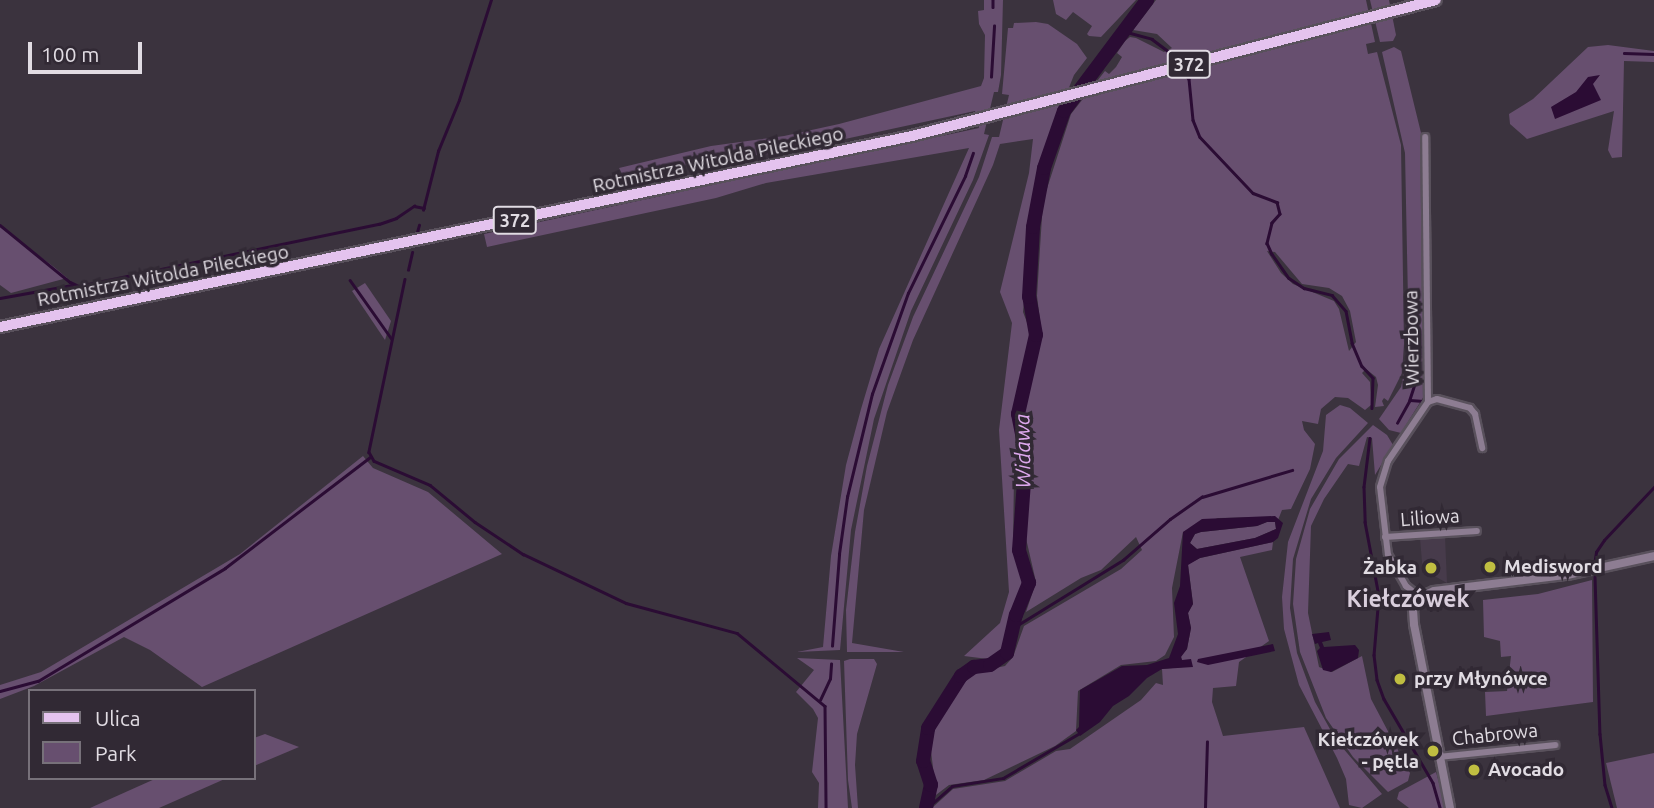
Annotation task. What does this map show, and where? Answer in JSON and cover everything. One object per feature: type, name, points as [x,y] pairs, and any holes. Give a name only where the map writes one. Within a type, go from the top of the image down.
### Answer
[{"type":"main road","name":"Rotmistrza Witolda Pileckiego","points":[[0,327],[326,261],[978,121],[1436,0]]},
{"type":"street","name":"Wierzbowa","points":[[1420,597],[1406,586],[1388,555],[1381,477],[1388,461],[1428,402],[1426,137]]},
{"type":"street","points":[[1428,402],[1437,398],[1470,408],[1475,414],[1482,448]]},
{"type":"street","name":"Liliowa","points":[[1385,537],[1477,531]]},
{"type":"street","points":[[1450,808],[1435,719],[1413,624],[1413,609],[1420,597],[1434,591],[1567,575],[1654,556]]},
{"type":"street","name":"Chabrowa","points":[[1440,757],[1555,745]]},
{"type":"shaded area","points":[[1600,75],[1593,84],[1601,100],[1555,119],[1551,107],[1576,92],[1588,77]]},
{"type":"shaded area","points":[[1275,516],[1283,523],[1278,538],[1273,542],[1200,558],[1188,565],[1193,604],[1188,613],[1191,628],[1187,649],[1181,657],[1182,660],[1191,659],[1193,667],[1162,669],[1147,678],[1129,696],[1113,706],[1100,722],[1080,736],[1076,730],[1079,727],[1080,690],[1122,666],[1147,665],[1169,658],[1178,634],[1174,603],[1180,586],[1183,532],[1202,519]],"holes":[[[1275,522],[1276,529],[1255,538],[1197,549],[1190,543],[1195,534],[1201,532]]]},
{"type":"shaded area","points":[[1445,536],[1447,583],[1429,573],[1423,574],[1420,538]]},
{"type":"shaded area","points":[[1329,632],[1331,640],[1322,642],[1324,647],[1355,645],[1359,650],[1358,658],[1331,672],[1323,670],[1317,651],[1320,648],[1318,643],[1315,644],[1312,634]]},
{"type":"shaded area","points":[[1273,644],[1275,651],[1208,665],[1197,662],[1198,659]]},
{"type":"green space","points":[[984,0],[1003,0],[1001,75],[984,134],[989,135],[973,180],[911,311],[874,419],[851,530],[840,650],[797,652],[823,647],[831,556],[846,465],[861,409],[879,349],[969,148],[766,183],[716,198],[487,247],[484,234],[979,128],[975,111],[780,153],[716,159],[624,178],[619,168],[711,146],[784,136],[839,124],[981,86],[984,78],[985,35],[979,24],[978,11],[984,10]]},
{"type":"green space","points":[[1053,0],[1136,0],[1101,37],[1089,36],[1087,34],[1092,26],[1073,12],[1066,20],[1056,14]]},
{"type":"green space","points":[[1156,0],[1366,0],[1375,42],[1366,44],[1368,54],[1377,52],[1401,145],[1404,344],[1402,373],[1388,401],[1384,398],[1382,401],[1384,406],[1375,407],[1378,385],[1376,377],[1366,369],[1362,373],[1370,382],[1371,405],[1365,410],[1348,398],[1335,397],[1321,409],[1318,424],[1302,421],[1304,430],[1315,444],[1310,469],[1291,509],[1282,510],[1278,520],[1274,517],[1218,518],[1183,532],[1172,588],[1174,637],[1165,655],[1156,661],[1121,665],[1078,691],[1076,731],[1055,746],[984,780],[949,785],[932,798],[935,784],[931,751],[934,732],[939,718],[960,685],[971,673],[1005,666],[1013,657],[1024,626],[1121,569],[1142,550],[1136,537],[1101,570],[1081,578],[1026,612],[1036,582],[1025,534],[1024,507],[1032,452],[1024,422],[1024,409],[1042,336],[1037,296],[1043,201],[1071,114],[1105,71],[1109,74],[1116,67],[1122,57],[1117,53],[1125,41],[1130,37],[1136,38],[1164,52],[1172,48],[1157,34],[1133,30]],"holes":[[[1267,251],[1275,252],[1302,284],[1329,288],[1342,296],[1350,311],[1356,342],[1349,351],[1339,309],[1334,301],[1293,284],[1281,273]]]},
{"type":"green space","points":[[1370,0],[1389,0],[1396,35],[1393,41],[1380,42]]},
{"type":"green space","points":[[1014,23],[1048,24],[1077,44],[1087,58],[1074,75],[1040,160],[1027,226],[1028,256],[1023,312],[1031,333],[1012,413],[1019,457],[1014,475],[1013,546],[1024,582],[1023,592],[1015,603],[1001,650],[988,659],[964,656],[1000,623],[1009,592],[999,430],[1012,323],[1000,292],[1029,173],[1033,139],[1000,144],[993,165],[913,340],[887,412],[864,510],[852,643],[904,652],[847,652],[846,610],[855,532],[867,466],[888,385],[913,317],[979,177],[992,137],[999,137],[1009,95],[1002,94],[1008,28],[1013,28]]},
{"type":"green space","points":[[1608,45],[1654,51],[1654,62],[1624,61],[1622,157],[1612,158],[1608,150],[1614,111],[1527,139],[1510,124],[1509,114],[1533,99],[1588,47]]},
{"type":"green space","points":[[1394,47],[1401,51],[1423,141],[1424,396],[1401,433],[1389,430],[1379,419],[1401,387],[1409,350],[1405,153],[1382,52]]},
{"type":"green space","points":[[0,227],[67,278],[11,293],[0,285]]},
{"type":"green space","points":[[365,283],[391,321],[385,340],[352,291]]},
{"type":"green space","points":[[1340,405],[1350,408],[1368,423],[1336,458],[1311,499],[1293,559],[1290,608],[1297,653],[1315,702],[1336,740],[1382,794],[1362,808],[1349,805],[1346,779],[1299,685],[1284,629],[1282,597],[1288,542],[1323,451],[1326,415]]},
{"type":"green space","points":[[1373,425],[1387,435],[1393,445],[1375,475],[1372,438],[1367,437],[1359,466],[1348,464],[1324,499],[1311,526],[1308,613],[1319,667],[1332,672],[1362,656],[1371,699],[1410,773],[1408,781],[1388,792],[1353,757],[1326,718],[1300,652],[1293,604],[1296,559],[1310,509],[1339,459]]},
{"type":"green space","points":[[363,456],[373,468],[428,492],[502,554],[202,687],[150,650],[124,637],[34,686],[0,699],[0,685],[41,672],[240,554]]},
{"type":"green space","points":[[1275,522],[1276,529],[1255,538],[1197,549],[1190,543],[1195,534],[1201,532],[1257,526]]},
{"type":"green space","points":[[1273,542],[1272,550],[1240,557],[1269,641],[1239,662],[1236,686],[1213,688],[1212,702],[1223,736],[1304,727],[1340,808],[932,808],[953,789],[1005,781],[1056,751],[1070,749],[1141,700],[1156,683],[1163,685],[1162,669],[1183,667],[1181,656],[1187,649],[1191,628],[1188,613],[1193,604],[1188,564],[1200,558]]},
{"type":"green space","points":[[1592,580],[1593,702],[1486,716],[1485,692],[1507,691],[1511,656],[1501,657],[1500,641],[1484,637],[1483,600],[1538,594]]},
{"type":"green space","points":[[797,658],[840,660],[848,808],[818,808],[819,783],[812,772],[818,718],[796,692],[814,670]]},
{"type":"green space","points":[[874,659],[877,664],[857,734],[855,765],[858,808],[852,808],[848,780],[844,661]]},
{"type":"green space","points":[[265,734],[299,747],[256,765],[256,737]]},
{"type":"green space","points":[[1654,753],[1654,808],[1617,808],[1606,763]]},
{"type":"green space","points":[[1436,772],[1446,808],[1409,808],[1397,799],[1399,792]]},
{"type":"green space","points":[[153,780],[222,780],[159,808],[90,808]]},
{"type":"waterway","points":[[423,210],[438,151],[459,100],[491,0]]},
{"type":"waterway","points":[[993,0],[993,7]]},
{"type":"waterway","name":"Widawa","points":[[926,808],[931,785],[923,761],[928,728],[961,676],[974,667],[990,665],[1007,653],[1016,615],[1029,583],[1019,550],[1026,454],[1018,414],[1036,335],[1029,297],[1033,227],[1044,168],[1064,111],[1147,0]]},
{"type":"waterway","points":[[991,77],[994,26]]},
{"type":"waterway","points":[[1123,31],[1152,39],[1168,51],[1178,64]]},
{"type":"waterway","points":[[1624,53],[1654,54]]},
{"type":"waterway","points":[[1182,70],[1189,79],[1193,120],[1200,137],[1253,193],[1277,202],[1280,214],[1272,223],[1267,243],[1272,254],[1289,278],[1304,288],[1332,295],[1346,311],[1352,343],[1362,366],[1373,378],[1372,408]]},
{"type":"waterway","points":[[832,646],[839,554],[847,497],[872,394],[908,293],[965,176],[973,153]]},
{"type":"waterway","points":[[0,225],[70,282],[79,286],[379,224],[396,218],[414,206],[424,208]]},
{"type":"waterway","points":[[417,232],[419,225]]},
{"type":"waterway","points":[[408,270],[412,252]]},
{"type":"waterway","points":[[405,279],[369,452],[374,461],[430,485],[475,522],[523,554],[626,603],[737,633],[825,706],[826,808]]},
{"type":"waterway","points":[[350,280],[391,338]]},
{"type":"waterway","points":[[0,298],[72,285]]},
{"type":"waterway","points":[[1417,356],[1417,378],[1410,400],[1423,401]]},
{"type":"waterway","points":[[1397,423],[1410,400]]},
{"type":"waterway","points":[[1370,438],[1364,487],[1365,522],[1379,596],[1374,655],[1377,680],[1384,699],[1433,783],[1440,808]]},
{"type":"waterway","points":[[0,691],[38,681],[225,568],[370,457]]},
{"type":"waterway","points":[[1016,626],[1123,560],[1170,519],[1202,497],[1292,470]]},
{"type":"waterway","points":[[1594,565],[1596,552],[1604,540],[1654,487]]},
{"type":"waterway","points":[[1595,577],[1600,734],[1605,785],[1612,808]]},
{"type":"waterway","points":[[820,700],[830,679],[831,664]]},
{"type":"waterway","points":[[927,808],[952,786],[1003,778],[1078,734]]},
{"type":"waterway","points":[[1205,808],[1207,742]]},
{"type":"place","name":"Medisword","points":[[1490,567]]},
{"type":"place","name":"Żabka","points":[[1431,568]]},
{"type":"place","name":"przy Młynówce","points":[[1400,679]]},
{"type":"place","name":"Kiełczówek - pętla","points":[[1433,751]]},
{"type":"place","name":"Avocado","points":[[1474,770]]},
{"type":"district","name":"Kiełczówek","points":[[1408,599]]}]
